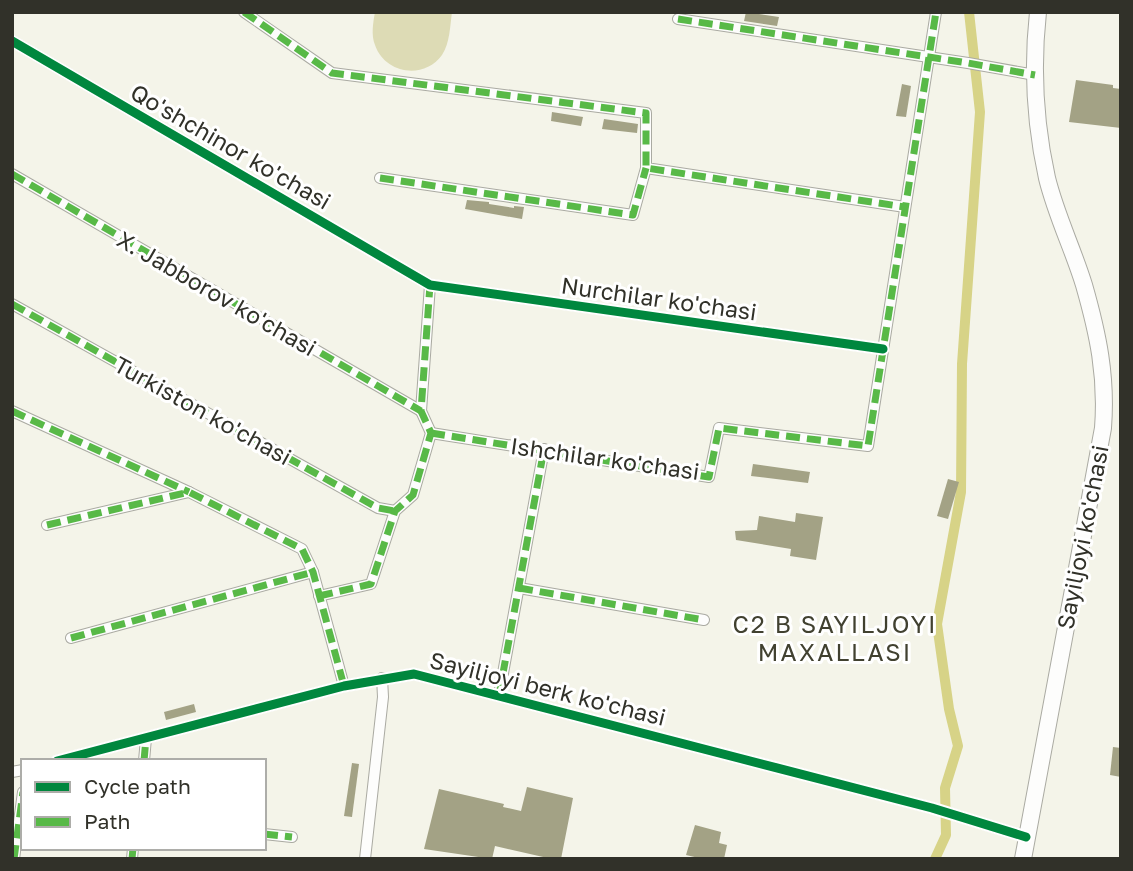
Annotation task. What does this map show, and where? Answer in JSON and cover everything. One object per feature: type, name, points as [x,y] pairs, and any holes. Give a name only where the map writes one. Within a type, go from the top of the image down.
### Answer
[{"type":"main road","name":"Sayiljoyi ko'chasi","points":[[1023,859],[1105,401],[1104,373],[1083,284],[1048,179],[1038,130],[1035,75],[1038,12]]},
{"type":"street","points":[[883,349],[936,12]]},
{"type":"street","points":[[245,13],[332,73],[646,113],[646,168],[633,215],[380,178]]},
{"type":"street","points":[[678,19],[1035,75]]},
{"type":"street","name":"Qo'shchinor ko'chasi","points":[[12,41],[430,285]]},
{"type":"street","points":[[646,168],[905,207]]},
{"type":"street","name":"X. Jabborov ko'chasi","points":[[12,174],[421,411]]},
{"type":"street","points":[[319,596],[371,584],[395,510],[413,495],[431,433],[421,411],[430,285]]},
{"type":"street","name":"Nurchilar ko'chasi","points":[[430,285],[883,349]]},
{"type":"street","name":"Turkiston ko'chasi","points":[[12,304],[378,508],[395,510]]},
{"type":"street","name":"Ishchilar ko'chasi","points":[[431,433],[709,477],[719,428],[867,446],[883,349]]},
{"type":"street","points":[[12,411],[189,492],[302,549],[313,572],[344,686]]},
{"type":"street","points":[[499,695],[544,449]]},
{"type":"street","points":[[47,525],[189,492]]},
{"type":"street","points":[[71,638],[313,572]]},
{"type":"street","points":[[519,588],[704,620]]},
{"type":"street","name":"Sayiljoyi berk ko'chasi","points":[[65,759],[344,686],[414,674],[969,817],[1026,837]]},
{"type":"street","points":[[365,859],[383,697],[382,678]]},
{"type":"street","points":[[144,759],[146,738]]},
{"type":"street","points":[[14,859],[21,807]]},
{"type":"street","points":[[266,834],[292,837]]},
{"type":"shaded area","points":[[375,12],[452,12],[445,50],[434,63],[425,68],[396,68],[380,55],[374,41]]},
{"type":"building","points":[[746,12],[779,17],[777,26],[744,21]]},
{"type":"building","points":[[1076,80],[1113,85],[1113,88],[1121,89],[1121,128],[1069,122]]},
{"type":"building","points":[[902,84],[911,86],[906,117],[896,116]]},
{"type":"building","points":[[552,112],[583,117],[581,126],[551,121]]},
{"type":"building","points":[[604,119],[638,124],[637,133],[602,129]]},
{"type":"building","points":[[467,200],[514,208],[524,207],[522,219],[465,209]]},
{"type":"building","points":[[753,464],[810,472],[808,483],[751,476]]},
{"type":"building","points":[[948,479],[959,482],[948,519],[937,516]]},
{"type":"building","points":[[796,513],[823,517],[816,560],[790,556],[791,549],[736,540],[735,531],[757,530],[759,516],[795,522]]},
{"type":"building","points":[[194,704],[196,712],[166,720],[164,712]]},
{"type":"building","points":[[1113,747],[1121,748],[1121,777],[1110,775]]},
{"type":"building","points":[[352,763],[359,764],[352,817],[344,816]]},
{"type":"building","points":[[527,787],[573,798],[561,859],[495,846],[492,859],[424,849],[439,789],[504,804],[503,807],[521,811]]},
{"type":"building","points":[[695,825],[721,832],[719,843],[727,845],[724,859],[703,859],[686,855]]},
{"type":"waterway","points":[[935,859],[946,835],[945,788],[958,746],[949,709],[937,624],[961,492],[962,364],[980,112],[969,12]]},
{"type":"marked path","points":[[244,12],[332,73],[646,113],[646,168],[905,207]]},
{"type":"marked path","points":[[431,433],[709,477],[719,428],[868,446],[936,12]]},
{"type":"marked path","points":[[678,19],[1035,75]]},
{"type":"marked path","points":[[380,178],[633,215],[646,168]]},
{"type":"marked path","points":[[12,174],[421,411]]},
{"type":"marked path","points":[[319,596],[371,584],[395,511],[413,495],[431,433],[421,411],[430,285]]},
{"type":"marked path","points":[[12,304],[378,508],[395,511]]},
{"type":"marked path","points":[[12,411],[189,492]]},
{"type":"marked path","points":[[499,695],[544,449]]},
{"type":"marked path","points":[[47,525],[189,492],[302,549],[313,572],[344,686]]},
{"type":"marked path","points":[[71,638],[313,572]]},
{"type":"marked path","points":[[519,588],[704,620]]},
{"type":"marked path","points":[[144,759],[146,738]]},
{"type":"marked path","points":[[14,859],[21,807]]},
{"type":"marked path","points":[[266,834],[292,837]]},
{"type":"marked path","points":[[132,859],[133,850]]},
{"type":"cycle path","points":[[12,41],[430,285],[883,349]]},
{"type":"cycle path","points":[[65,759],[344,686],[414,674],[932,808],[1026,837]]},
{"type":"district","name":"C2 B SAYILJOYI MAXALLASI","points":[[835,637]]}]
